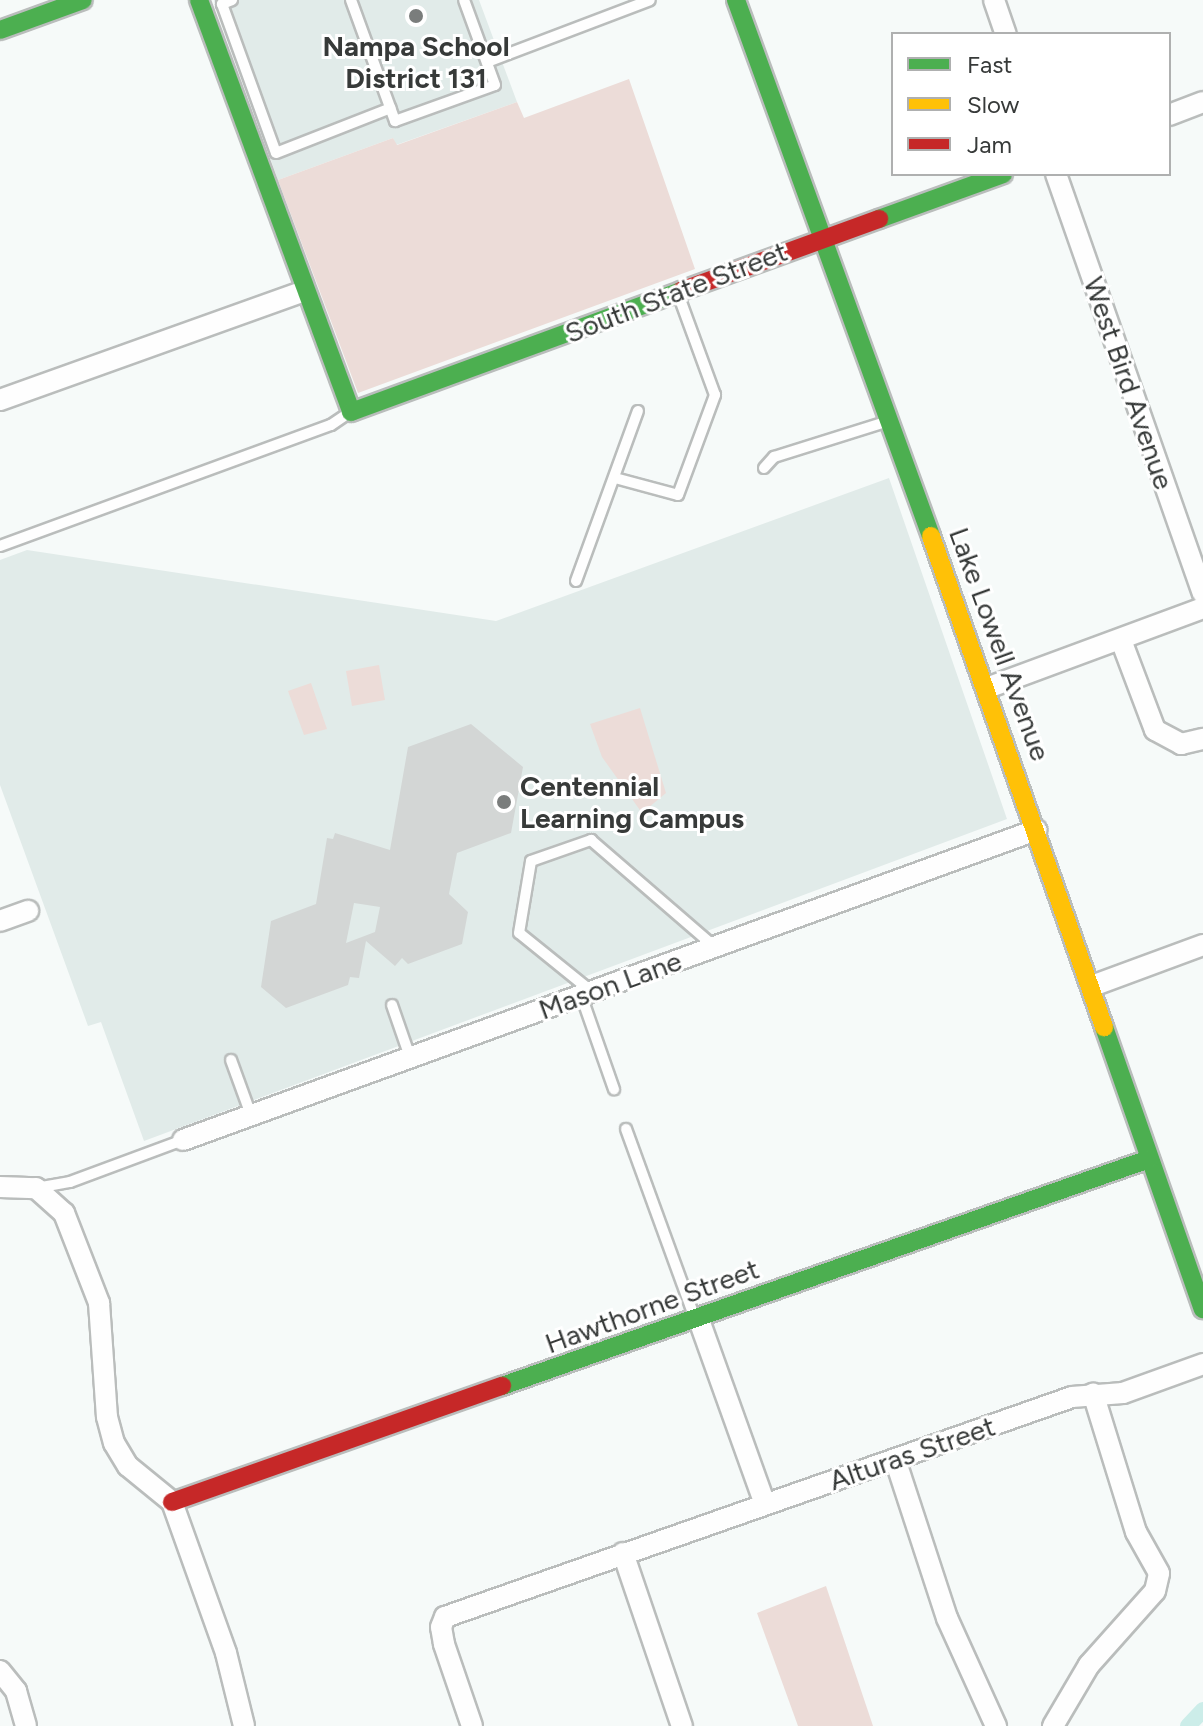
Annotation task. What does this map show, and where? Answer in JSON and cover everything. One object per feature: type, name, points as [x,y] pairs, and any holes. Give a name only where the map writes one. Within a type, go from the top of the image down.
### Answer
[{"type":"street","points":[[0,30],[50,6],[83,0]]},
{"type":"street","name":"Lake Lowell Avenue","points":[[736,0],[826,236],[1203,1309]]},
{"type":"street","points":[[994,0],[1005,32]]},
{"type":"street","points":[[201,5],[351,412]]},
{"type":"street","points":[[1171,114],[1203,102]]},
{"type":"street","name":"South State Street","points":[[351,412],[997,176]]},
{"type":"street","name":"West Bird Avenue","points":[[1057,176],[1203,593]]},
{"type":"street","points":[[0,400],[304,291]]},
{"type":"street","points":[[987,688],[1203,608]]},
{"type":"street","points":[[1121,640],[1155,730],[1181,744],[1203,739]]},
{"type":"street","name":"Mason Lane","points":[[183,1140],[1036,830]]},
{"type":"street","points":[[0,921],[28,911]]},
{"type":"street","points":[[1092,986],[1203,945]]},
{"type":"street","name":"Hawthorne Street","points":[[172,1502],[698,1320],[1149,1159]]},
{"type":"street","points":[[0,1187],[36,1188],[64,1213],[99,1303],[114,1443],[128,1466],[172,1502],[226,1653],[244,1726]]},
{"type":"street","points":[[698,1320],[764,1502]]},
{"type":"street","name":"Alturas Street","points":[[472,1726],[444,1644],[441,1627],[445,1617],[764,1502],[896,1462],[1093,1393],[1123,1393],[1203,1364]]},
{"type":"street","points":[[1053,1726],[1089,1665],[1155,1591],[1159,1573],[1136,1532],[1093,1393]]},
{"type":"street","points":[[896,1462],[947,1618],[996,1726]]},
{"type":"street","points":[[623,1553],[682,1726]]},
{"type":"street","points":[[0,1671],[16,1691],[26,1726]]},
{"type":"lane","points":[[351,0],[395,121],[495,85],[464,0]]},
{"type":"lane","points":[[487,62],[650,0]]},
{"type":"lane","points":[[201,5],[227,2],[276,153]]},
{"type":"lane","points":[[257,160],[391,108]]},
{"type":"lane","points":[[615,478],[678,495],[715,395],[678,292]]},
{"type":"lane","points":[[576,581],[638,411]]},
{"type":"lane","name":"South State Street","points":[[0,546],[331,425],[351,412]]},
{"type":"lane","points":[[764,468],[774,457],[891,421]]},
{"type":"lane","points":[[614,1089],[586,993],[519,933],[531,861],[591,840],[715,947]]},
{"type":"lane","points":[[392,1005],[410,1057]]},
{"type":"lane","points":[[231,1060],[251,1115]]},
{"type":"lane","points":[[626,1129],[698,1320]]},
{"type":"lane","points":[[36,1188],[70,1182],[183,1140]]},
{"type":"shaded area","points":[[214,0],[479,0],[517,102],[396,145],[393,138],[278,180]]},
{"type":"shaded area","points":[[629,79],[695,269],[358,393],[278,180],[393,138],[397,145],[517,102],[524,118]]},
{"type":"shaded area","name":"Centennial Learning Campus","points":[[889,478],[1007,819],[144,1141],[101,1022],[88,1026],[0,785],[0,560],[27,550],[496,621]]},
{"type":"shaded area","points":[[379,665],[385,700],[352,706],[346,671]]},
{"type":"shaded area","points":[[311,683],[327,729],[304,735],[288,691]]},
{"type":"shaded area","points":[[640,708],[666,793],[642,813],[602,757],[590,724]]},
{"type":"shaded area","points":[[826,1586],[873,1726],[798,1726],[757,1613]]},
{"type":"building","points":[[471,724],[523,767],[511,833],[457,853],[449,894],[468,912],[462,944],[408,964],[402,958],[395,966],[366,941],[359,978],[350,977],[348,985],[286,1008],[261,987],[271,921],[316,904],[327,838],[333,839],[335,833],[390,850],[408,747]],"holes":[[[354,903],[380,907],[375,932],[346,943]]]},
{"type":"waterway","points":[[1188,1726],[1203,1710]]},
{"type":"traffic: fast","points":[[0,30],[83,0]]},
{"type":"traffic: fast","points":[[199,0],[351,412],[681,291]]},
{"type":"traffic: fast","points":[[736,0],[931,536]]},
{"type":"traffic: fast","points":[[879,219],[997,176]]},
{"type":"traffic: fast","points":[[1104,1027],[1203,1309]]},
{"type":"traffic: fast","points":[[502,1386],[1149,1159]]},
{"type":"traffic: slow","points":[[931,536],[1104,1027]]},
{"type":"traffic: jam","points":[[681,291],[879,219]]},
{"type":"traffic: jam","points":[[172,1502],[502,1386]]},
{"type":"place","name":"Nampa School District 131","points":[[416,16]]},
{"type":"place","name":"Centennial Learning Campus","points":[[504,802]]}]
